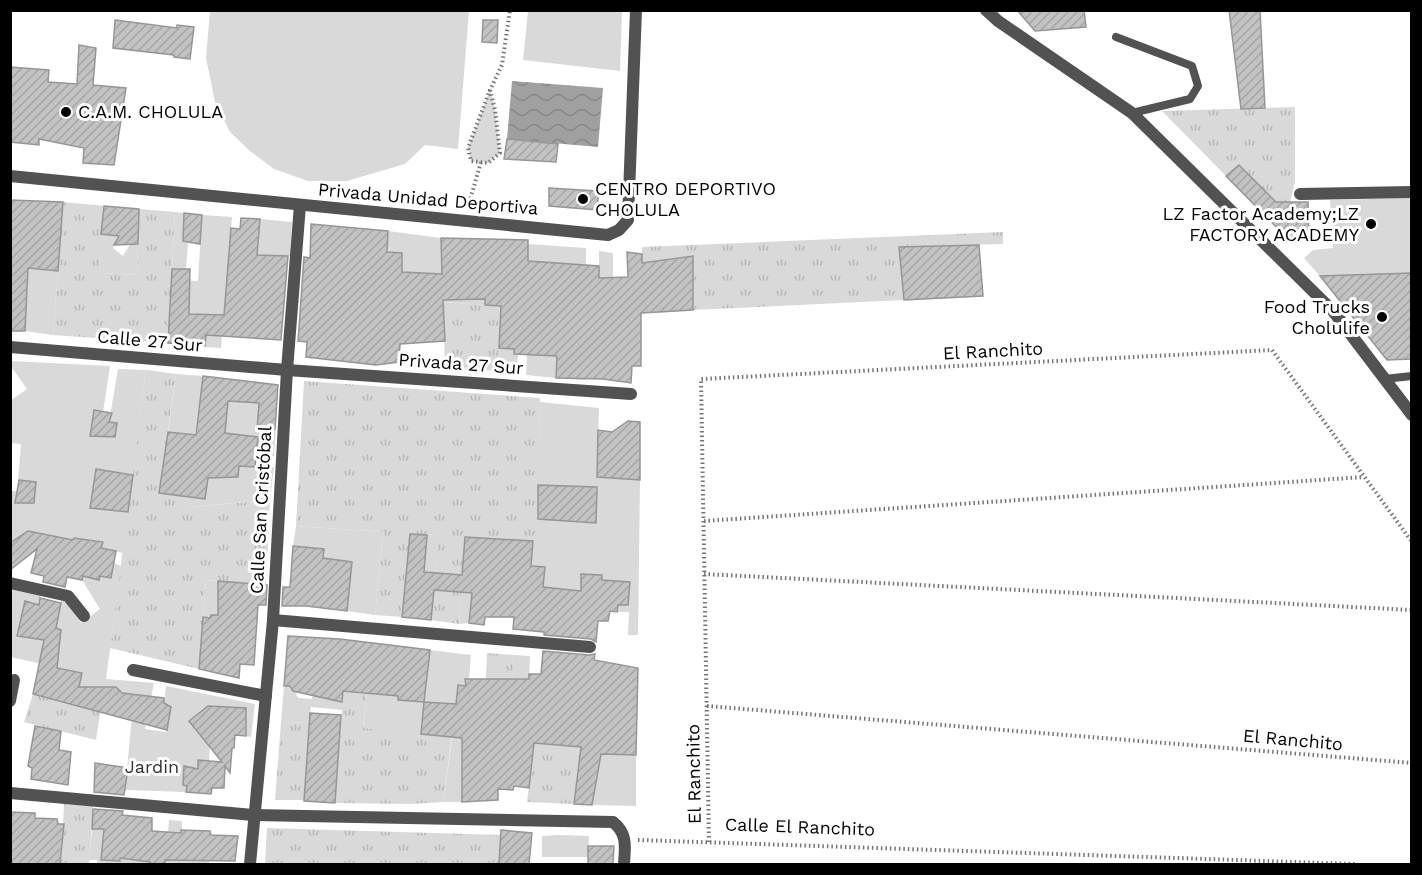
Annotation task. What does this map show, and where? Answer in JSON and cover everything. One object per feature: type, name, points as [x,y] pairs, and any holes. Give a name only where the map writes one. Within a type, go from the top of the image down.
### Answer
[{"type":"street","name":"Privada Unidad Deportiva","points":[[10,176],[608,235],[619,230],[628,220],[636,10]]},
{"type":"street","points":[[986,10],[998,21],[1132,113],[1334,311],[1412,415]]},
{"type":"street","points":[[1300,194],[1412,192]]},
{"type":"street","name":"Calle San Cristóbal","points":[[250,864],[273,620],[287,370],[300,205]]},
{"type":"street","name":"Calle 27 Sur","points":[[10,347],[287,370]]},
{"type":"street","name":"Privada 27 Sur","points":[[287,370],[631,394]]},
{"type":"street","points":[[10,583],[68,596],[84,616]]},
{"type":"street","points":[[273,620],[590,647]]},
{"type":"street","points":[[133,670],[266,696]]},
{"type":"street","points":[[10,701],[14,680]]},
{"type":"street","points":[[10,793],[254,815],[613,822],[621,828],[626,839],[624,864]]},
{"type":"lane","points":[[1116,36],[1192,66],[1198,86],[1190,99],[1132,113]]},
{"type":"lane","points":[[1384,379],[1412,376]]},
{"type":"path","points":[[490,90],[495,110],[500,153],[488,163],[471,161],[468,148],[490,90],[502,65],[510,10]]},
{"type":"path","points":[[465,221],[481,162]]},
{"type":"path","name":"El Ranchito","points":[[709,842],[701,379],[1272,350],[1412,542]]},
{"type":"path","points":[[704,521],[1365,477]]},
{"type":"path","points":[[705,574],[1412,610]]},
{"type":"path","name":"El Ranchito","points":[[707,706],[1412,763]]},
{"type":"path","name":"Calle El Ranchito","points":[[626,839],[1355,864]]},
{"type":"green space","points":[[210,11],[469,11],[458,149],[425,145],[405,164],[347,181],[308,181],[274,169],[230,132],[215,102],[206,58]]},
{"type":"green space","points":[[528,11],[622,11],[620,71],[523,60]]},
{"type":"green space","points":[[490,90],[495,110],[500,153],[488,163],[471,161],[468,148]]},
{"type":"green space","points":[[1295,107],[1295,182],[1290,202],[1292,219],[1239,165],[1226,176],[1162,111]]},
{"type":"green space","name":"LZ Factor Academy;LZ FACTORY ACADEMY","points":[[1411,198],[1411,273],[1320,276],[1304,258],[1313,250],[1333,248],[1330,200]]},
{"type":"green space","points":[[63,202],[104,206],[100,273],[137,275],[139,209],[175,212],[168,343],[53,335]]},
{"type":"green space","points":[[175,212],[184,213],[183,241],[188,242],[186,269],[172,269]]},
{"type":"green space","points":[[202,215],[232,217],[221,348],[205,347],[207,315],[189,314],[189,308],[170,305],[172,280],[198,281]]},
{"type":"green space","points":[[260,219],[292,222],[290,256],[257,255]]},
{"type":"green space","points":[[388,231],[441,238],[442,266],[465,265],[466,274],[484,275],[485,305],[443,302],[446,274],[402,272],[399,300],[387,298],[386,316],[372,317],[371,308],[362,308],[362,323],[344,323],[344,346],[307,342],[308,322],[344,322],[345,295],[387,297]],"holes":[[[474,281],[474,299],[460,299],[459,282]]]},
{"type":"green space","points":[[1003,232],[1003,244],[899,247],[904,300],[693,310],[693,256],[669,259],[667,312],[642,313],[642,247]]},
{"type":"green space","points":[[101,234],[119,236],[113,248],[123,256],[130,244],[138,244],[137,275],[100,273]]},
{"type":"green space","points":[[528,244],[586,248],[585,380],[569,379],[569,338],[582,303],[583,265],[555,263],[527,265]]},
{"type":"green space","points":[[599,251],[613,253],[613,278],[599,278]]},
{"type":"green space","points":[[11,267],[58,271],[53,335],[25,331],[28,283]]},
{"type":"green space","points":[[443,302],[501,306],[499,348],[514,349],[514,355],[518,354],[517,372],[445,368]]},
{"type":"green space","points":[[527,354],[557,356],[556,378],[526,375]]},
{"type":"green space","points":[[11,361],[110,366],[103,412],[94,410],[90,435],[115,437],[117,423],[109,422],[118,369],[146,370],[133,475],[96,469],[90,507],[128,512],[123,553],[101,548],[103,542],[74,538],[72,553],[11,543],[11,491],[17,491],[15,503],[33,503],[36,483],[18,480],[21,444],[11,443],[10,401],[27,389],[13,369],[11,370]]},
{"type":"green space","points":[[146,370],[176,374],[159,493],[175,495],[176,485],[191,479],[187,497],[189,507],[270,500],[266,585],[206,580],[199,669],[110,648]]},
{"type":"green space","points":[[176,374],[203,376],[195,435],[168,432]]},
{"type":"green space","points":[[304,381],[540,398],[538,542],[465,537],[459,624],[431,620],[438,535],[410,534],[402,617],[375,615],[383,532],[296,526]]},
{"type":"green space","points":[[228,401],[259,403],[268,423],[268,429],[276,429],[274,456],[256,455],[257,440],[225,433]]},
{"type":"green space","points":[[540,402],[599,408],[597,476],[640,480],[638,635],[628,635],[629,612],[617,612],[618,605],[628,605],[630,582],[602,580],[602,575],[582,574],[581,591],[560,596],[561,589],[543,587],[545,567],[531,566],[533,541],[538,541],[538,519],[596,522],[597,487],[538,485]]},
{"type":"green space","points":[[239,466],[274,467],[270,500],[188,507],[187,497],[205,499],[208,478],[237,477]]},
{"type":"green space","points":[[296,526],[383,532],[375,615],[347,611],[352,562],[323,558],[324,549],[293,546]]},
{"type":"green space","points":[[427,535],[439,535],[435,572],[424,572]]},
{"type":"green space","points":[[114,563],[121,566],[106,679],[154,683],[145,729],[166,732],[171,707],[164,703],[166,686],[255,704],[251,737],[246,736],[246,708],[214,706],[211,710],[206,707],[189,721],[210,747],[209,761],[198,760],[198,769],[184,766],[183,784],[187,786],[186,792],[125,790],[134,695],[122,693],[116,687],[104,687],[101,708],[76,706],[82,673],[11,657],[11,589],[41,595],[39,605],[25,602],[17,636],[59,642],[61,630],[56,628],[61,600],[68,603],[81,623],[100,609],[82,580],[83,576],[99,580],[100,576],[111,577]]},
{"type":"green space","points":[[206,580],[218,581],[218,609],[258,614],[256,631],[228,616],[203,617]]},
{"type":"green space","points":[[461,592],[472,593],[469,623],[459,624]]},
{"type":"green space","points":[[347,640],[373,643],[363,727],[452,737],[443,802],[335,803]]},
{"type":"green space","points":[[430,650],[471,655],[469,679],[465,679],[466,686],[458,685],[457,695],[462,696],[481,740],[462,739],[461,750],[501,754],[463,777],[462,802],[443,802],[455,720],[424,702]]},
{"type":"green space","points":[[487,653],[514,655],[508,743],[484,721]]},
{"type":"green space","points":[[514,655],[530,656],[529,679],[512,678]]},
{"type":"green space","points":[[344,684],[342,710],[311,707],[309,723],[281,722],[284,686],[295,686],[298,689],[296,695],[299,698],[312,699],[313,691]]},
{"type":"green space","points":[[367,693],[398,696],[398,700],[424,702],[421,734],[363,728]]},
{"type":"green space","points":[[33,694],[76,706],[101,708],[96,740],[24,722]]},
{"type":"green space","points":[[281,722],[309,723],[304,800],[275,800]]},
{"type":"green space","points":[[309,723],[341,727],[339,745],[308,741]]},
{"type":"green space","points":[[534,743],[581,747],[574,804],[527,802]]},
{"type":"green space","points":[[601,754],[636,755],[636,806],[592,805]]},
{"type":"green space","points":[[64,804],[93,806],[89,864],[61,864]]},
{"type":"green space","name":"Jardin","points":[[169,820],[182,821],[181,860],[210,860],[209,864],[165,864],[165,854],[174,833],[168,832]]},
{"type":"green space","points":[[267,828],[501,835],[499,864],[265,864]]},
{"type":"green space","points":[[92,829],[104,829],[102,843],[111,843],[110,861],[120,861],[121,855],[150,858],[150,864],[97,864],[97,860],[89,860]]},
{"type":"green space","points":[[542,836],[589,836],[588,857],[542,857]]},
{"type":"water","points":[[512,81],[603,88],[598,147],[507,139]]},
{"type":"building","points":[[1017,10],[1084,10],[1086,27],[1035,31]]},
{"type":"building","points":[[1229,10],[1260,10],[1265,108],[1241,109]]},
{"type":"building","name":"C.A.M. CHOLULA","points":[[115,20],[177,28],[177,25],[194,27],[190,59],[113,48]]},
{"type":"building","points":[[483,20],[498,20],[497,43],[482,42]]},
{"type":"building","points":[[79,45],[96,48],[93,85],[126,88],[114,165],[83,163],[84,148],[39,139],[39,145],[10,142],[10,67],[49,70],[48,82],[77,84]]},
{"type":"building","name":"CENTRO DEPORTIVO CHOLULA","points":[[507,139],[558,144],[556,162],[504,159]]},
{"type":"building","points":[[1239,165],[1276,202],[1308,202],[1309,237],[1293,237],[1289,240],[1226,176]]},
{"type":"building","name":"CENTRO DEPORTIVO CHOLULA","points":[[549,188],[598,191],[598,210],[549,206]]},
{"type":"building","points":[[10,200],[63,202],[58,271],[28,268],[25,331],[10,331]]},
{"type":"building","points":[[104,206],[139,209],[138,244],[114,245],[119,236],[101,234]]},
{"type":"building","points":[[184,213],[202,215],[200,244],[183,241]]},
{"type":"building","points":[[241,218],[260,219],[257,255],[288,256],[281,340],[206,335],[205,346],[168,343],[172,269],[190,269],[189,314],[224,315],[231,228],[240,229]]},
{"type":"building","points":[[311,224],[388,231],[387,252],[402,253],[402,272],[442,274],[441,238],[528,240],[528,261],[599,266],[599,278],[628,277],[627,252],[642,254],[642,263],[693,256],[693,310],[641,313],[641,366],[632,366],[631,383],[603,379],[556,378],[557,356],[514,354],[514,349],[499,348],[501,306],[485,305],[485,299],[443,300],[445,341],[400,344],[399,362],[376,365],[306,357],[307,342],[298,341],[304,257],[310,258]]},
{"type":"building","points":[[979,245],[983,296],[904,300],[899,247]]},
{"type":"building","name":"Food Trucks Cholulife","points":[[1412,273],[1412,359],[1387,360],[1320,276]]},
{"type":"building","points":[[203,376],[278,385],[275,429],[257,430],[259,403],[228,401],[225,433],[258,437],[255,467],[239,466],[238,477],[208,478],[205,499],[159,493],[168,432],[196,435]]},
{"type":"building","points":[[94,410],[112,413],[109,422],[117,423],[115,437],[90,436]]},
{"type":"building","points":[[628,421],[640,422],[640,480],[597,477],[598,430],[612,432]]},
{"type":"building","points":[[96,469],[133,475],[128,512],[90,508]]},
{"type":"building","points":[[19,480],[36,482],[34,503],[15,503]]},
{"type":"building","points":[[538,485],[597,487],[596,523],[538,519]]},
{"type":"building","points":[[28,531],[73,540],[74,538],[103,542],[101,548],[116,551],[111,578],[100,576],[99,580],[83,576],[82,580],[67,577],[65,587],[43,582],[44,576],[31,573],[37,549],[10,570],[10,543]]},
{"type":"building","points":[[410,534],[427,535],[424,572],[462,575],[465,537],[533,541],[531,566],[545,567],[543,587],[581,591],[581,574],[602,575],[602,580],[630,582],[628,605],[618,605],[617,612],[610,611],[608,621],[598,621],[596,642],[591,639],[544,635],[544,632],[513,629],[514,617],[485,617],[484,625],[469,623],[472,593],[434,590],[431,620],[402,617]]},
{"type":"building","points":[[293,546],[324,549],[323,558],[352,562],[347,611],[306,606],[282,606],[283,587],[290,587]]},
{"type":"building","points":[[218,581],[267,585],[266,605],[258,605],[254,665],[240,664],[239,678],[199,669],[203,617],[210,618],[211,615],[218,615]]},
{"type":"building","points":[[40,598],[61,603],[56,628],[61,630],[57,668],[82,673],[79,687],[116,687],[122,693],[164,698],[164,703],[171,707],[167,730],[33,694],[44,640],[17,636],[25,601],[39,605]]},
{"type":"building","points":[[288,636],[340,639],[430,650],[424,702],[398,700],[398,696],[343,691],[342,702],[293,691],[290,686],[284,686]]},
{"type":"building","points":[[543,651],[595,654],[594,660],[638,668],[636,755],[601,754],[592,805],[574,804],[581,747],[534,743],[529,788],[514,786],[513,790],[498,789],[498,800],[462,802],[462,738],[421,734],[424,702],[456,704],[458,685],[466,686],[465,679],[529,679],[529,674],[541,674]]},
{"type":"building","points":[[208,706],[246,708],[246,736],[235,735],[230,773],[225,766],[224,788],[212,788],[211,794],[186,792],[187,786],[183,785],[184,766],[198,769],[198,760],[222,762],[189,721]]},
{"type":"building","points":[[310,713],[341,715],[335,803],[304,801]]},
{"type":"building","points":[[35,726],[61,731],[59,750],[71,752],[68,785],[31,779],[32,768],[28,766]]},
{"type":"building","points":[[95,763],[128,768],[124,795],[94,792]]},
{"type":"building","points":[[93,809],[123,811],[122,815],[152,818],[152,831],[181,833],[181,830],[210,831],[211,835],[238,836],[235,861],[165,860],[165,864],[150,864],[150,862],[120,858],[120,861],[101,860],[104,829],[92,829]]},
{"type":"building","points":[[10,812],[35,813],[35,818],[57,819],[58,824],[64,824],[60,864],[10,864]]},
{"type":"building","points":[[501,830],[532,833],[529,864],[499,864]]},
{"type":"building","points":[[588,846],[614,846],[613,864],[588,864]]},
{"type":"place","name":"C.A.M. CHOLULA","points":[[66,112]]},
{"type":"place","name":"CENTRO DEPORTIVO CHOLULA","points":[[583,199]]},
{"type":"place","name":"LZ Factor Academy;LZ FACTORY ACADEMY","points":[[1371,224]]},
{"type":"place","name":"Food Trucks Cholulife","points":[[1382,317]]}]
